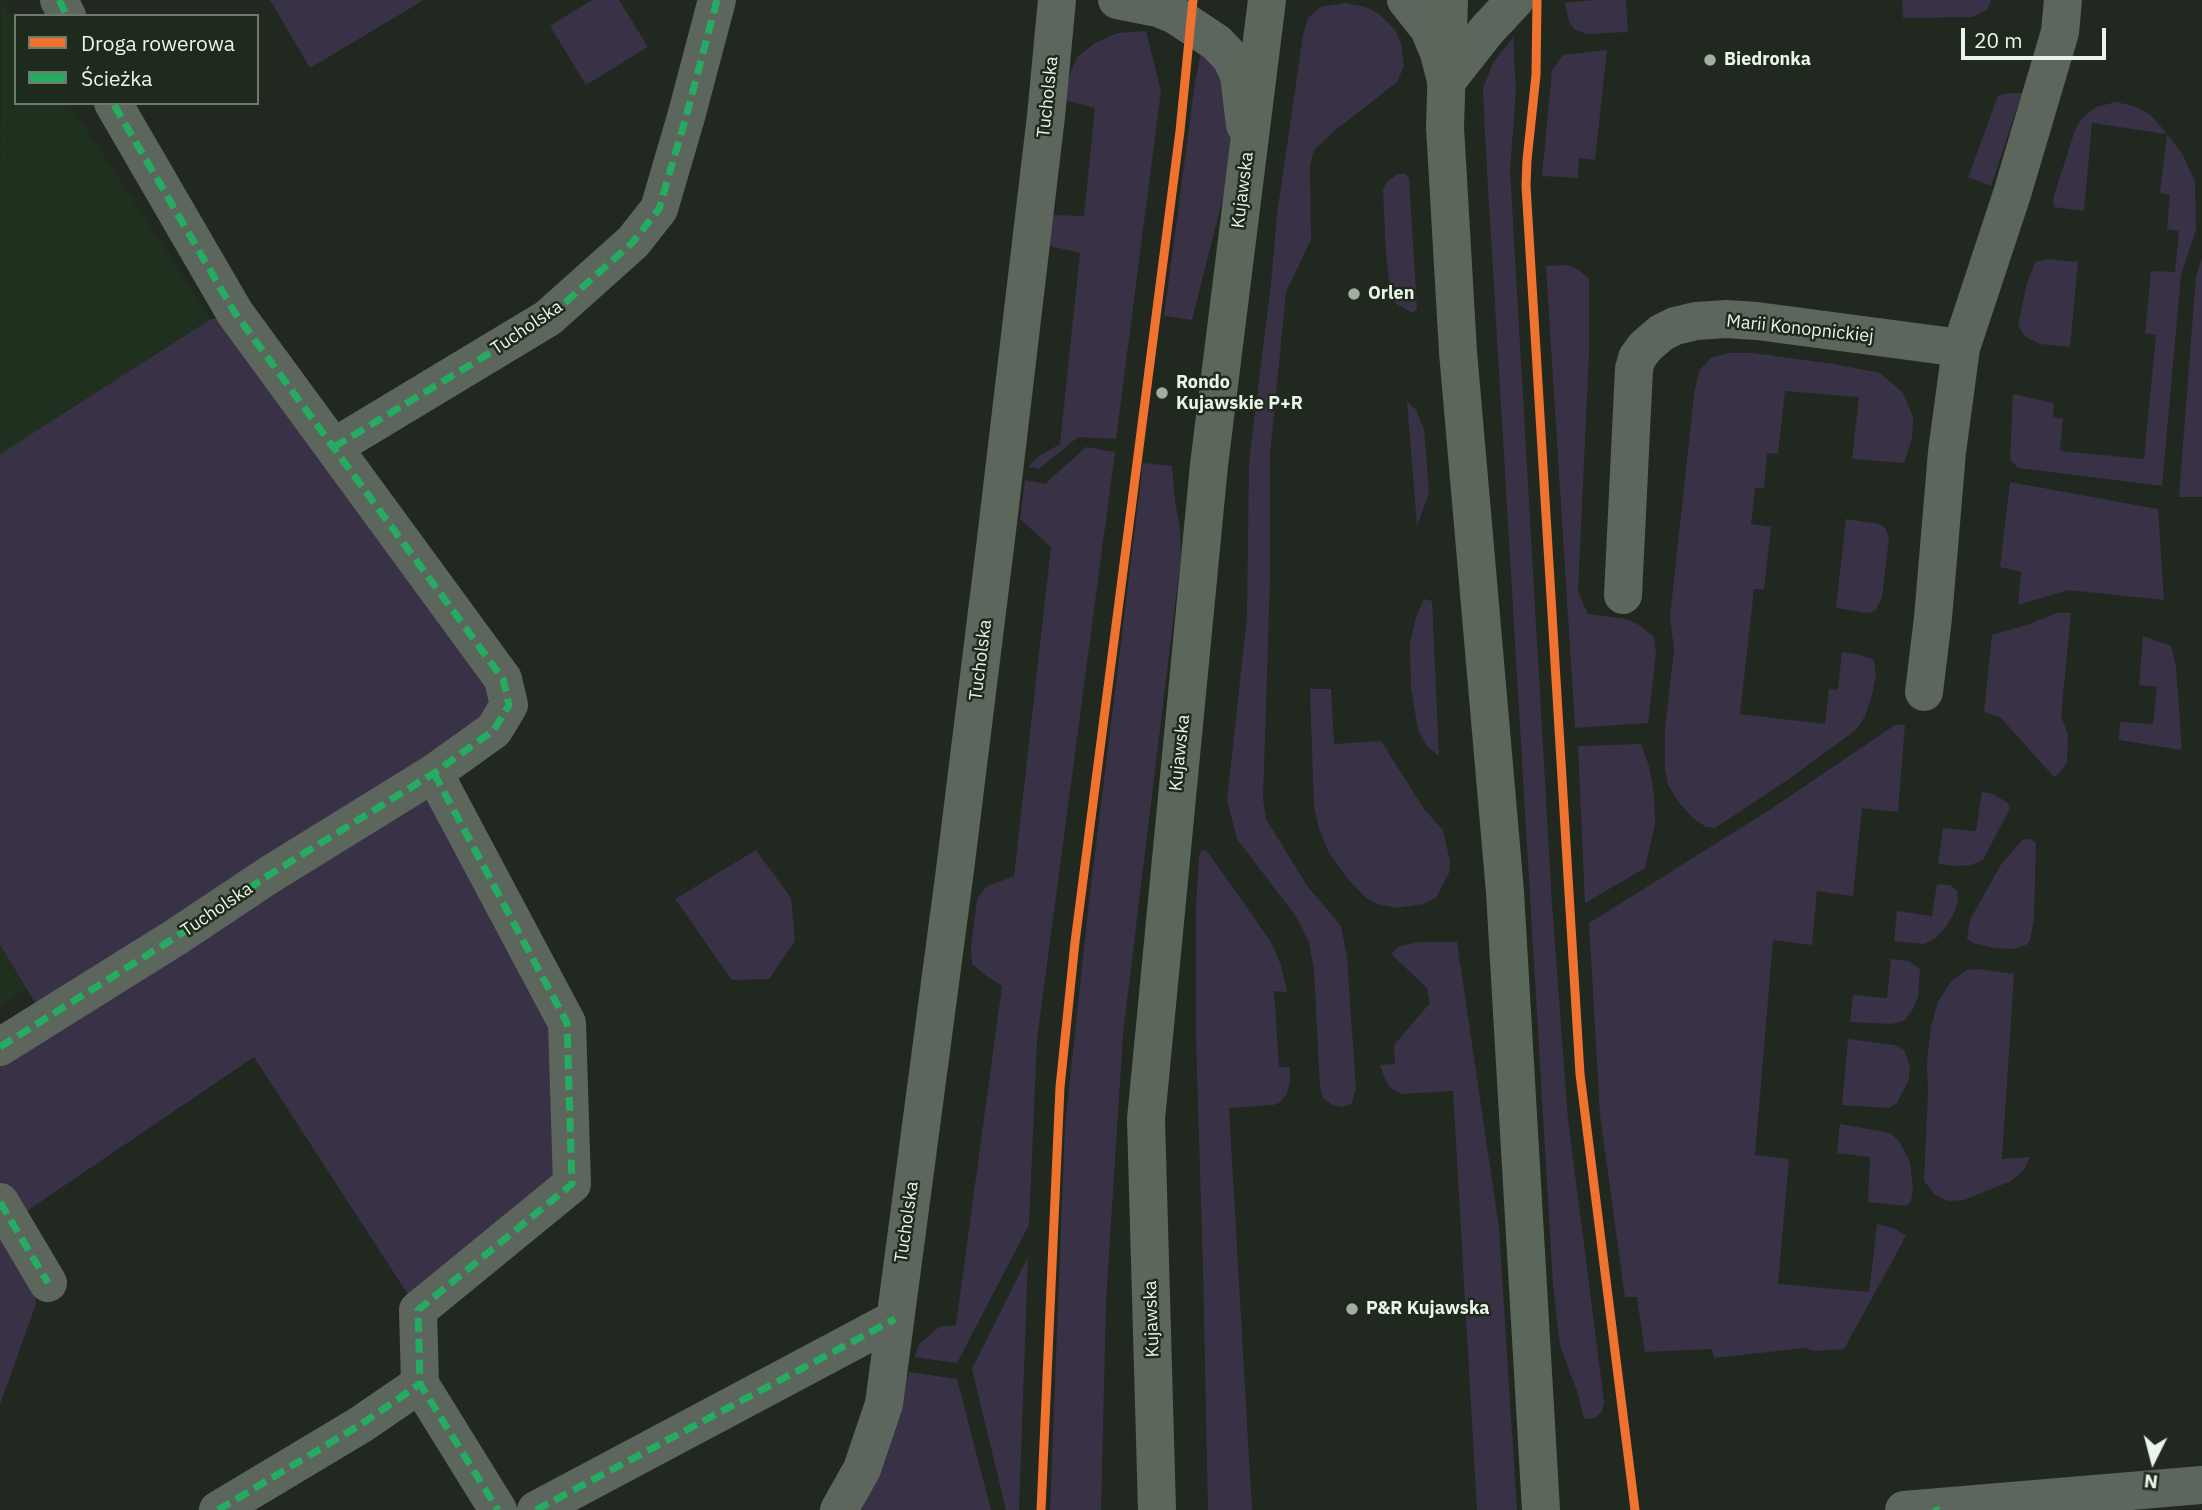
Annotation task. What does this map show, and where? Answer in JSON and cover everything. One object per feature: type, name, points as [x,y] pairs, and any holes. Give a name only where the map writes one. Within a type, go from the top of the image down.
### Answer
[{"type":"main road","name":"Kujawska","points":[[1157,1510],[1146,1119],[1209,465],[1267,0]]},
{"type":"main road","points":[[1449,0],[1445,127],[1458,352],[1505,892],[1541,1510]]},
{"type":"street","name":"Tucholska","points":[[334,447],[548,318],[633,242],[659,209],[717,0]]},
{"type":"street","name":"Tucholska","points":[[839,1510],[862,1469],[884,1404],[988,608],[1045,130],[1057,0]]},
{"type":"street","points":[[1117,0],[1158,8],[1175,15],[1217,43],[1231,58],[1239,75],[1248,155]]},
{"type":"street","points":[[1406,0],[1429,29],[1439,53],[1446,82]]},
{"type":"street","points":[[1446,82],[1514,0]]},
{"type":"street","points":[[1924,692],[1947,453],[1961,348],[2012,194],[2060,32],[2063,0]]},
{"type":"street","name":"Tucholska","points":[[0,1047],[434,773],[494,730],[509,705],[503,679],[235,313],[114,105]]},
{"type":"street","name":"Marii Konopnickiej","points":[[1623,595],[1634,369],[1637,358],[1645,347],[1661,333],[1683,324],[1726,319],[1961,348]]},
{"type":"street","points":[[434,773],[567,1023],[572,1184],[418,1310],[420,1384],[498,1510]]},
{"type":"street","points":[[0,1202],[48,1283]]},
{"type":"street","points":[[536,1510],[895,1318]]},
{"type":"street","points":[[218,1510],[360,1425],[420,1384]]},
{"type":"street","points":[[1926,1509],[2202,1485]]},
{"type":"shaded area","points":[[1,0],[14,20],[14,105],[70,105],[211,319],[0,454]]},
{"type":"shaded area","points":[[270,0],[424,0],[310,68]]},
{"type":"shaded area","points":[[592,0],[619,0],[648,47],[586,85],[550,26]]},
{"type":"shaded area","points":[[1626,0],[1628,32],[1586,34],[1574,29],[1569,22],[1565,3]]},
{"type":"shaded area","points":[[1902,0],[1991,0],[1987,10],[1972,17],[1903,18]]},
{"type":"shaded area","points":[[1345,3],[1366,7],[1378,13],[1396,31],[1401,43],[1404,66],[1397,82],[1314,150],[1310,165],[1311,240],[1286,292],[1270,454],[1270,579],[1263,799],[1266,819],[1308,887],[1341,926],[1347,957],[1356,1090],[1351,1104],[1342,1107],[1323,1098],[1320,1087],[1314,970],[1309,942],[1295,915],[1237,839],[1227,800],[1247,617],[1249,462],[1277,215],[1303,35],[1308,18],[1320,7]]},
{"type":"shaded area","points":[[1146,31],[1161,91],[1116,439],[1078,437],[1039,469],[1028,467],[1038,457],[1060,444],[1080,253],[1050,246],[1053,215],[1084,216],[1095,108],[1066,100],[1067,81],[1077,57],[1095,43],[1118,33]]},
{"type":"shaded area","points":[[1513,37],[1516,90],[1510,170],[1552,904],[1568,1120],[1604,1401],[1602,1412],[1594,1418],[1584,1419],[1578,1394],[1560,1346],[1553,1285],[1485,135],[1483,88],[1493,63]]},
{"type":"shaded area","points":[[1202,48],[1218,65],[1236,128],[1229,174],[1192,320],[1164,316],[1195,82]]},
{"type":"shaded area","points":[[1607,50],[1595,160],[1579,158],[1578,178],[1542,176],[1552,71],[1563,55]]},
{"type":"shaded area","points":[[2022,93],[1991,186],[1968,177],[1998,96]]},
{"type":"shaded area","points":[[2116,102],[2133,106],[2151,115],[2167,134],[2092,123],[2084,211],[2054,207],[2053,199],[2075,130],[2082,118],[2096,107]]},
{"type":"shaded area","points":[[2167,134],[2183,155],[2195,182],[2196,230],[2181,275],[2162,486],[2018,468],[2010,459],[2013,394],[2054,403],[2053,417],[2063,419],[2060,451],[2144,459],[2156,335],[2145,333],[2151,271],[2175,272],[2179,231],[2167,229],[2170,195],[2160,193]]},
{"type":"shaded area","points":[[1398,174],[1405,174],[1409,178],[1417,309],[1412,313],[1395,303],[1391,295],[1386,255],[1383,189],[1387,182]]},
{"type":"shaded area","points":[[2202,258],[2202,497],[2179,497],[2196,276]]},
{"type":"shaded area","points":[[2046,259],[2078,262],[2070,347],[2040,344],[2024,336],[2018,324],[2027,283],[2035,262]]},
{"type":"shaded area","points":[[1567,265],[1579,270],[1589,279],[1589,354],[1578,592],[1588,614],[1626,619],[1654,637],[1656,654],[1648,723],[1575,728],[1546,266]]},
{"type":"shaded area","points":[[235,313],[509,705],[435,773],[567,1023],[572,1184],[418,1310],[254,1057],[12,1221],[0,1202],[0,1047],[45,1019],[0,945],[0,454],[211,319]]},
{"type":"shaded area","points":[[1728,353],[1753,353],[1880,373],[1903,393],[1913,417],[1912,438],[1904,463],[1852,459],[1859,397],[1785,391],[1778,454],[1767,453],[1764,488],[1755,488],[1751,524],[1771,527],[1764,589],[1754,589],[1740,714],[1825,724],[1829,689],[1838,690],[1842,652],[1874,660],[1876,675],[1865,716],[1857,729],[1789,779],[1715,828],[1706,827],[1693,818],[1679,803],[1668,785],[1665,769],[1665,728],[1674,650],[1670,617],[1694,395],[1699,371],[1711,358]]},
{"type":"shaded area","points":[[1407,401],[1416,410],[1424,429],[1427,465],[1429,493],[1417,526]]},
{"type":"shaded area","points":[[1086,447],[1115,452],[1037,1039],[1029,1225],[957,1363],[914,1357],[920,1343],[939,1327],[956,1325],[1002,986],[972,964],[971,946],[977,899],[986,887],[1014,876],[1051,547],[1020,519],[1025,480],[1045,484]]},
{"type":"shaded area","points":[[1143,463],[1172,466],[1181,556],[1123,1034],[1106,1303],[1101,1510],[1050,1510],[1065,1126],[1089,902]]},
{"type":"shaded area","points":[[2010,482],[2158,509],[2164,600],[2068,590],[2018,605],[2021,572],[2000,567]]},
{"type":"shaded area","points":[[1846,519],[1879,524],[1885,528],[1889,537],[1882,598],[1875,611],[1867,613],[1836,608]]},
{"type":"shaded area","points":[[1424,599],[1432,601],[1439,756],[1426,745],[1418,729],[1411,688],[1410,643],[1416,617]]},
{"type":"shaded area","points":[[2056,613],[2071,613],[2061,716],[2068,734],[2067,763],[2054,777],[2001,718],[1984,712],[1992,635]]},
{"type":"shaded area","points":[[2143,636],[2171,646],[2176,667],[2182,750],[2119,740],[2120,722],[2153,724],[2157,687],[2139,685]]},
{"type":"shaded area","points":[[1310,689],[1331,689],[1334,744],[1381,741],[1424,809],[1443,830],[1450,861],[1449,873],[1436,898],[1423,904],[1396,908],[1378,904],[1366,898],[1329,853],[1314,807]]},
{"type":"shaded area","points":[[1895,725],[1905,725],[1898,812],[1862,808],[1853,896],[1817,891],[1812,945],[1773,940],[1755,1155],[1789,1159],[1778,1284],[1869,1292],[1877,1224],[1894,1228],[1906,1236],[1844,1349],[1815,1351],[1804,1348],[1714,1358],[1712,1349],[1645,1352],[1637,1297],[1625,1297],[1600,1115],[1589,923],[1771,809]]},
{"type":"shaded area","points":[[1641,744],[1649,766],[1654,794],[1655,824],[1645,868],[1585,903],[1578,746]]},
{"type":"shaded area","points":[[1982,792],[2007,802],[2010,808],[1983,860],[1971,865],[1938,864],[1943,828],[1976,831]]},
{"type":"shaded area","points":[[2031,839],[2036,843],[2034,917],[2030,941],[2013,949],[1973,943],[1967,939],[1970,920],[2000,866],[2022,840]]},
{"type":"shaded area","points":[[756,850],[791,898],[795,941],[769,979],[732,980],[675,899]]},
{"type":"shaded area","points":[[1202,850],[1207,851],[1271,942],[1281,965],[1287,992],[1274,991],[1279,1067],[1290,1067],[1287,1094],[1279,1103],[1273,1105],[1229,1108],[1252,1510],[1208,1510],[1196,1038],[1196,907],[1199,856]]},
{"type":"shaded area","points":[[1937,884],[1950,885],[1957,891],[1958,901],[1945,928],[1936,938],[1924,944],[1894,941],[1897,911],[1932,916]]},
{"type":"shaded area","points":[[1420,942],[1457,942],[1499,1228],[1517,1510],[1477,1510],[1453,1091],[1401,1094],[1391,1088],[1380,1065],[1395,1064],[1394,1045],[1430,1003],[1427,988],[1391,954],[1400,946]]},
{"type":"shaded area","points":[[0,945],[26,989],[0,1006]]},
{"type":"shaded area","points":[[1891,959],[1908,961],[1920,969],[1918,997],[1913,1009],[1905,1020],[1892,1024],[1850,1022],[1853,995],[1887,998]]},
{"type":"shaded area","points":[[1967,970],[2014,974],[2002,1159],[2030,1157],[2024,1170],[2011,1181],[1964,1200],[1948,1201],[1935,1195],[1924,1181],[1927,1062],[1931,1026],[1938,1002],[1951,981]]},
{"type":"shaded area","points":[[1848,1039],[1894,1045],[1904,1050],[1910,1067],[1909,1079],[1897,1103],[1890,1108],[1842,1105]]},
{"type":"shaded area","points":[[1840,1124],[1890,1133],[1899,1141],[1910,1162],[1913,1188],[1911,1201],[1906,1206],[1868,1202],[1870,1157],[1837,1153]]},
{"type":"shaded area","points":[[0,1221],[35,1291],[36,1304],[0,1405]]},
{"type":"shaded area","points":[[1028,1257],[1019,1510],[1006,1510],[972,1369]]},
{"type":"shaded area","points":[[909,1372],[957,1379],[991,1510],[862,1510]]},
{"type":"marked path","points":[[59,0],[66,14]]},
{"type":"marked path","points":[[334,447],[548,318],[633,242],[659,209],[717,0]]},
{"type":"marked path","points":[[0,1047],[434,773],[494,730],[509,705],[503,679],[235,313],[114,105]]},
{"type":"marked path","points":[[434,773],[567,1023],[572,1184],[418,1310],[420,1384],[498,1510]]},
{"type":"marked path","points":[[0,1202],[48,1283]]},
{"type":"marked path","points":[[536,1510],[895,1319]]},
{"type":"marked path","points":[[218,1510],[360,1425],[420,1384]]},
{"type":"cycle path","points":[[1041,1510],[1060,1087],[1075,942],[1180,131],[1193,0]]},
{"type":"cycle path","points":[[1537,0],[1536,75],[1526,186],[1580,1074],[1635,1510]]},
{"type":"place","name":"Biedronka","points":[[1710,60]]},
{"type":"place","name":"Orlen","points":[[1354,294]]},
{"type":"place","name":"Rondo Kujawskie P+R","points":[[1162,393]]},
{"type":"place","name":"P&R Kujawska","points":[[1352,1309]]}]
